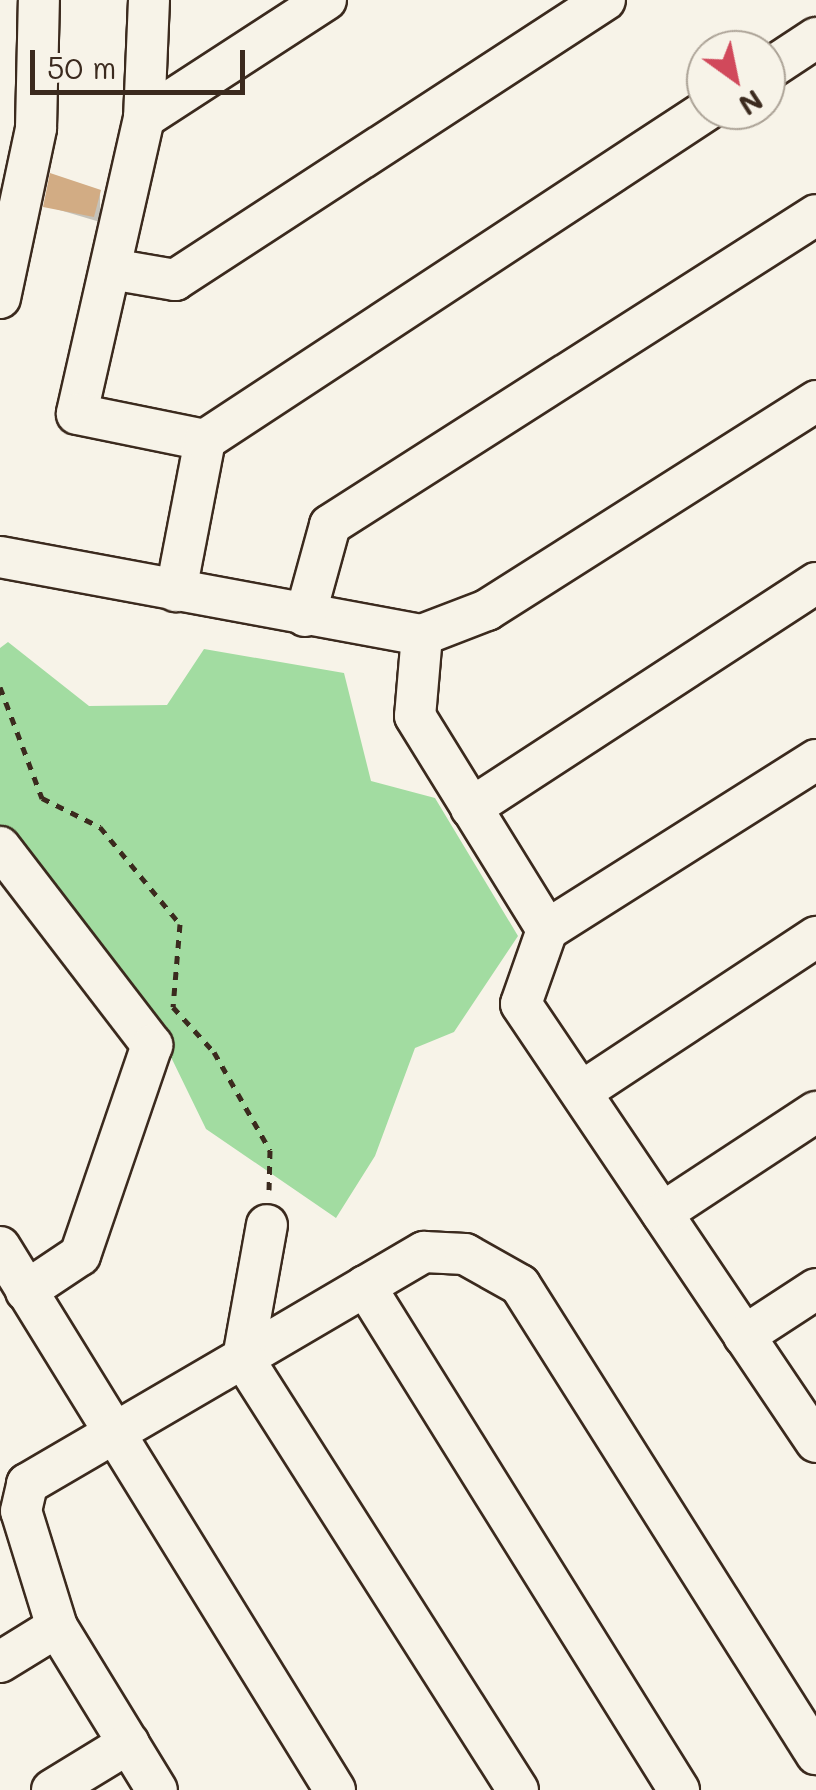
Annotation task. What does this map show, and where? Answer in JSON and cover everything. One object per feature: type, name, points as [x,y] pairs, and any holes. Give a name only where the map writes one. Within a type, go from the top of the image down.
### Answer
[{"type":"street","points":[[0,298],[36,128],[39,0]]},
{"type":"street","points":[[149,0],[144,118],[77,414],[206,440],[686,124]]},
{"type":"street","points":[[144,118],[326,0]]},
{"type":"street","points":[[112,269],[175,280],[605,0]]},
{"type":"street","points":[[786,58],[816,38]]},
{"type":"street","points":[[305,616],[330,525],[816,215]]},
{"type":"street","points":[[0,557],[422,635],[487,610],[816,401]]},
{"type":"street","points":[[176,591],[206,440]]},
{"type":"street","points":[[472,808],[816,583]]},
{"type":"street","points":[[422,635],[415,716],[547,930]]},
{"type":"street","points":[[816,760],[547,930],[522,1004],[816,1442]]},
{"type":"street","points":[[0,847],[152,1045],[80,1255],[26,1291]]},
{"type":"street","points":[[581,1092],[816,937]]},
{"type":"street","points":[[662,1213],[816,1112]]},
{"type":"street","points":[[267,1225],[243,1358],[518,1790]]},
{"type":"street","points":[[0,1247],[336,1790]]},
{"type":"street","points":[[157,1790],[57,1627],[21,1511],[27,1484],[424,1252],[465,1254],[520,1285],[816,1754]]},
{"type":"street","points":[[365,1286],[679,1790]]},
{"type":"street","points":[[744,1336],[816,1289]]},
{"type":"street","points":[[0,1662],[57,1627]]},
{"type":"street","points":[[52,1790],[128,1744]]},
{"type":"path","points":[[0,687],[42,798],[100,827],[180,924],[173,1006],[214,1052],[270,1150],[267,1225]]},
{"type":"green space","points":[[8,642],[89,706],[167,705],[204,649],[344,673],[371,781],[435,798],[518,936],[454,1032],[415,1048],[375,1156],[336,1218],[206,1129],[169,1053],[0,831],[0,648]]},
{"type":"building","points":[[50,173],[101,190],[94,217],[43,207]]}]
